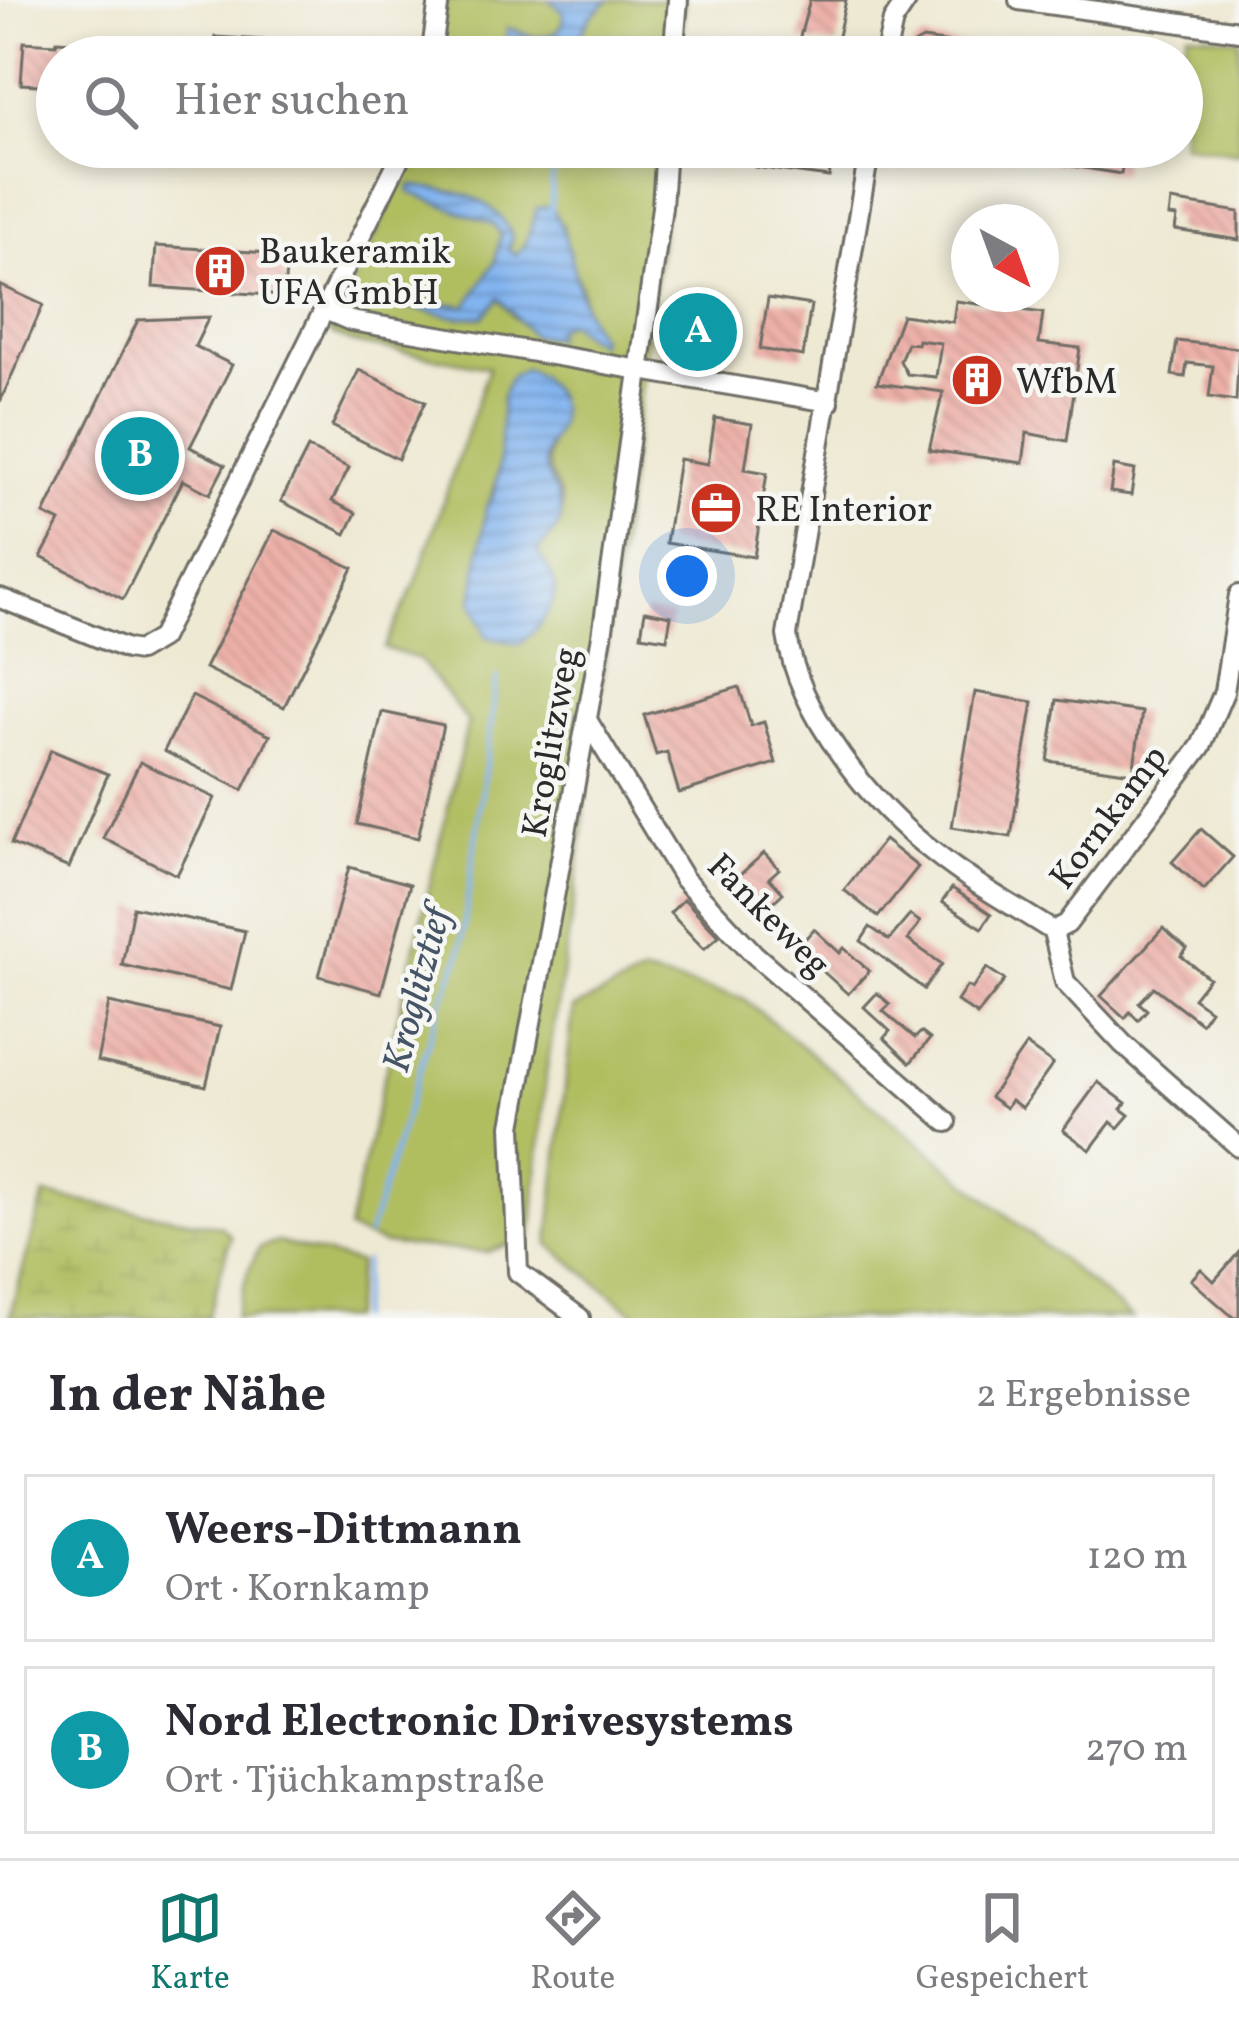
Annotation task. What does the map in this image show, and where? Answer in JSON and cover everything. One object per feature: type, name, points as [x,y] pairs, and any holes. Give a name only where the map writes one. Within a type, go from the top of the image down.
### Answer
[{"type":"street","points":[[434,36],[439,0]]},
{"type":"street","points":[[675,36],[678,0]]},
{"type":"street","points":[[890,36],[907,0]]},
{"type":"street","points":[[1019,0],[1239,31]]},
{"type":"street","points":[[0,598],[127,649],[151,647],[171,622],[395,168]]},
{"type":"street","name":"Kroglitzweg","points":[[580,1318],[518,1272],[512,1126],[602,636],[664,168]]},
{"type":"street","name":"Kornkamp","points":[[867,168],[787,635],[798,686],[842,753],[900,824],[942,859],[1053,931],[1066,924],[1201,746],[1224,692],[1239,595]]},
{"type":"street","points":[[326,310],[351,321],[829,402]]},
{"type":"street","name":"Fankeweg","points":[[586,720],[684,879],[754,954],[947,1122]]},
{"type":"street","points":[[1053,931],[1065,982],[1123,1044],[1239,1148]]},
{"type":"green space","points":[[445,0],[550,0],[564,12],[556,33],[545,36],[514,29],[510,36],[440,36]]},
{"type":"green space","points":[[609,0],[684,0],[681,36],[580,36],[590,17]]},
{"type":"green space","points":[[1187,32],[1239,39],[1239,153],[1203,147],[1203,36],[1186,36]]},
{"type":"green space","points":[[407,168],[670,168],[597,716],[570,709],[587,746],[588,779],[546,1074],[532,1235],[488,1252],[383,1244],[348,1230],[468,722],[419,659],[384,648],[416,582],[489,367],[354,343],[330,333]],"holes":[[[410,192],[456,195],[492,209],[512,235],[509,250],[516,256],[526,244],[537,208],[563,225],[568,257],[597,343],[567,321],[554,330],[555,337],[514,318],[499,298],[483,317],[457,317],[380,302],[387,297],[467,306],[495,262],[501,234],[494,224]],[[502,397],[559,424],[547,456],[560,496],[560,520],[537,553],[486,508],[499,468]]]},
{"type":"green space","points":[[644,974],[743,998],[1132,1318],[640,1318],[549,1244],[573,1009]]},
{"type":"green space","points":[[44,1195],[221,1226],[231,1236],[208,1318],[9,1318]]},
{"type":"green space","points":[[278,1242],[359,1263],[351,1318],[235,1318],[260,1247]]},
{"type":"water","points":[[550,0],[609,0],[590,17],[580,36],[545,36],[556,33],[564,13]]},
{"type":"water","points":[[507,28],[531,36],[507,36]]},
{"type":"water","points":[[410,185],[482,202],[512,235],[509,250],[516,255],[526,244],[537,208],[551,206],[584,307],[600,338],[598,344],[567,322],[554,330],[555,338],[532,335],[499,298],[483,317],[457,317],[377,302],[387,297],[467,306],[495,262],[501,234],[493,224],[409,192]]},
{"type":"water","points":[[525,369],[546,383],[559,405],[559,422],[544,461],[561,514],[538,553],[553,578],[551,606],[520,644],[487,637],[473,602],[486,508],[495,492],[499,467],[502,397],[510,377]]},
{"type":"building","points":[[810,0],[846,0],[838,36],[800,36]]},
{"type":"building","points":[[24,42],[36,43],[36,85],[21,84]]},
{"type":"building","points":[[762,168],[830,168],[829,177]]},
{"type":"building","points":[[1085,168],[1122,168],[1121,174]]},
{"type":"building","points":[[1171,201],[1239,212],[1239,240],[1175,230],[1177,217],[1169,216]]},
{"type":"building","name":"Baukeramik UFA GmbH","points":[[156,246],[287,254],[284,296],[153,287]]},
{"type":"building","points":[[0,285],[43,305],[0,402]]},
{"type":"building","points":[[768,298],[811,305],[803,356],[760,349]]},
{"type":"building","points":[[692,302],[719,307],[717,319],[712,318],[707,349],[685,345]]},
{"type":"building","name":"WfbM","points":[[954,312],[1043,313],[1039,343],[1080,348],[1067,441],[1027,433],[1023,463],[929,450],[943,392],[877,383],[902,315],[953,322]],"holes":[[[907,343],[941,343],[936,377],[907,374],[900,361]]]},
{"type":"building","points":[[209,317],[195,346],[232,365],[190,447],[225,465],[210,494],[183,480],[123,599],[41,557],[60,522],[44,514],[138,320]]},
{"type":"building","points":[[1177,341],[1239,348],[1236,401],[1209,397],[1213,366],[1187,363],[1185,377],[1172,375]]},
{"type":"building","points":[[359,370],[425,402],[398,459],[332,426]]},
{"type":"building","name":"RE Interior","points":[[715,418],[752,424],[745,469],[767,473],[754,557],[666,543],[679,459],[708,464]]},
{"type":"building","points":[[308,448],[349,468],[332,501],[356,513],[346,534],[281,501]]},
{"type":"building","points":[[1114,466],[1135,470],[1131,495],[1110,492]]},
{"type":"building","points":[[274,530],[353,568],[284,707],[205,668]]},
{"type":"building","points":[[645,611],[671,616],[667,639],[641,635]]},
{"type":"building","points":[[739,687],[751,726],[764,722],[776,763],[679,793],[667,752],[656,755],[644,715]]},
{"type":"building","points":[[975,692],[1033,702],[1011,837],[952,827]]},
{"type":"building","points":[[192,696],[270,735],[243,790],[164,751]]},
{"type":"building","points":[[1057,700],[1142,712],[1133,773],[1048,761]]},
{"type":"building","points":[[382,712],[443,725],[418,838],[357,824]]},
{"type":"building","points":[[51,750],[108,774],[69,868],[11,844]]},
{"type":"building","points":[[140,762],[215,798],[177,875],[103,838]]},
{"type":"building","points":[[1201,829],[1233,857],[1204,890],[1172,862]]},
{"type":"building","points":[[884,840],[918,867],[878,917],[844,890]]},
{"type":"building","points":[[764,853],[779,869],[769,878],[783,893],[764,911],[733,881]]},
{"type":"building","points":[[349,867],[410,884],[381,993],[319,976]]},
{"type":"building","points":[[952,888],[991,914],[982,928],[942,902]]},
{"type":"building","points":[[684,899],[719,936],[704,949],[670,913]]},
{"type":"building","points":[[133,907],[245,931],[231,990],[122,965]]},
{"type":"building","points":[[910,915],[920,922],[908,940],[942,964],[924,989],[861,941],[870,927],[889,940]]},
{"type":"building","points":[[1163,928],[1187,949],[1181,956],[1209,978],[1193,998],[1210,1010],[1201,1023],[1154,987],[1139,1003],[1147,1010],[1138,1020],[1130,1012],[1125,1018],[1101,996]]},
{"type":"building","points":[[814,929],[869,971],[848,994],[797,948]]},
{"type":"building","points":[[987,968],[1005,980],[977,1015],[957,1001]]},
{"type":"building","points":[[877,993],[890,1004],[883,1011],[915,1038],[921,1032],[930,1039],[910,1063],[884,1038],[890,1031],[864,1007]]},
{"type":"building","points":[[109,1003],[220,1027],[206,1086],[97,1061]]},
{"type":"building","points":[[1026,1045],[1053,1064],[1022,1108],[1011,1100],[1006,1108],[990,1097]]},
{"type":"building","points":[[1098,1082],[1126,1103],[1121,1109],[1129,1115],[1118,1128],[1111,1122],[1090,1150],[1063,1130]]},
{"type":"building","points":[[1239,1252],[1239,1318],[1234,1318],[1191,1280],[1201,1269],[1214,1281]]},
{"type":"waterway","name":"Kroglitztief","points":[[551,211],[553,168]]},
{"type":"waterway","name":"Kroglitztief","points":[[368,1236],[439,1008],[460,956],[497,678]]},
{"type":"waterway","name":"Kroglitztief","points":[[358,1318],[365,1261]]},
{"type":"place","name":"Baukeramik UFA GmbH","points":[[220,271]]},
{"type":"place","name":"Weers-Dittmann","points":[[698,332]]},
{"type":"place","name":"WfbM","points":[[977,380]]},
{"type":"place","name":"Nord Electronic Drivesystems","points":[[140,456]]},
{"type":"place","name":"RE Interior","points":[[716,508]]}]
